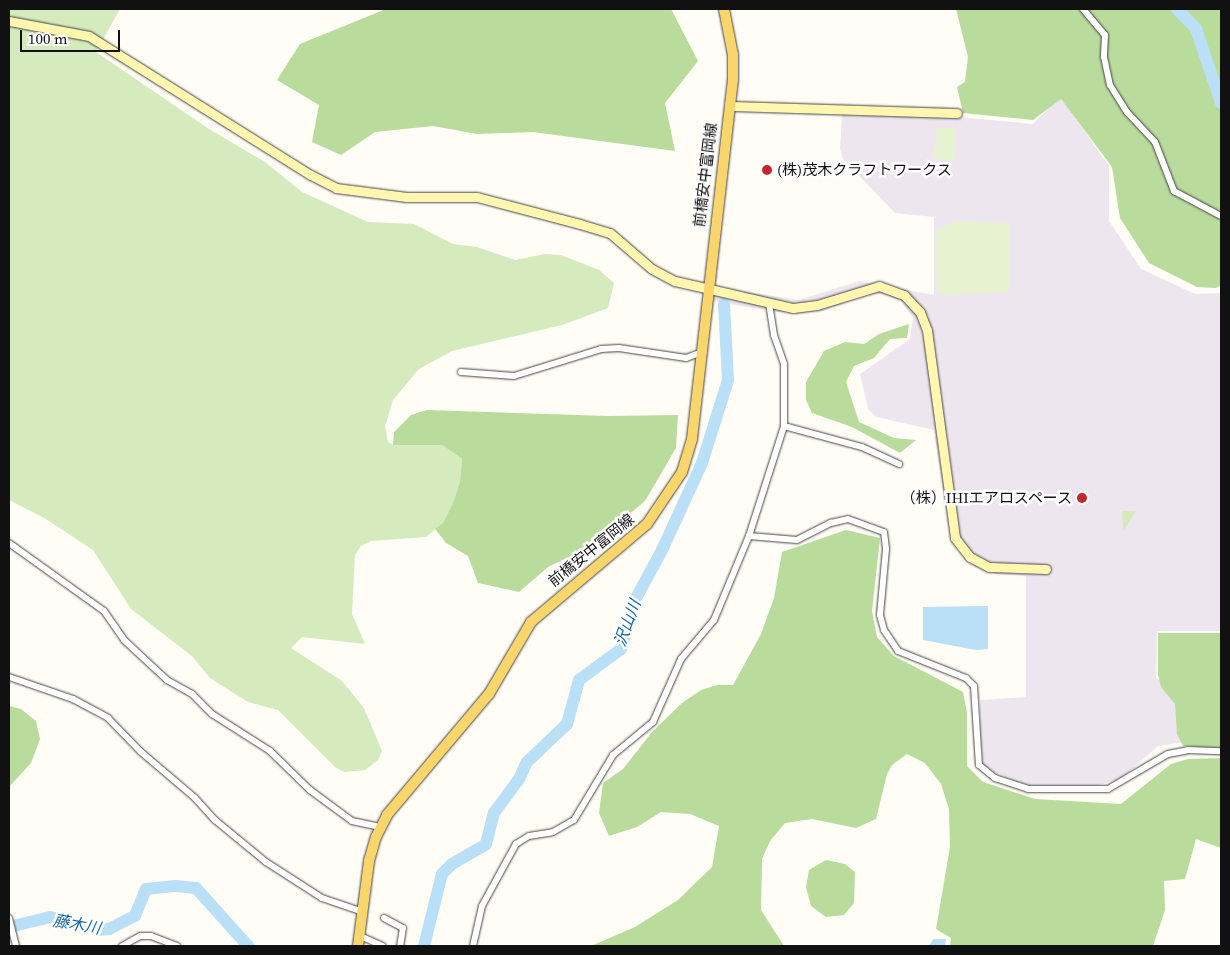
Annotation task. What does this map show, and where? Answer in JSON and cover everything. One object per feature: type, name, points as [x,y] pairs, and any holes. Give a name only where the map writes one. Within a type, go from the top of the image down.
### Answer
[{"type":"main road","name":"前橋安中富岡線","points":[[358,946],[360,911],[369,861],[387,815],[489,694],[531,622],[647,524],[677,482],[692,439],[707,288],[729,106],[733,55],[724,9]]},
{"type":"street","points":[[1083,9],[1104,35],[1104,57],[1110,85],[1127,112],[1155,142],[1174,191],[1221,216]]},
{"type":"street","points":[[9,21],[89,36],[311,175],[336,188],[406,197],[477,197],[580,224],[610,233],[663,275],[707,288],[793,308],[817,305],[879,286],[904,295],[915,305],[926,330],[955,538],[970,557],[989,567],[1046,569]]},
{"type":"street","points":[[729,106],[958,113]]},
{"type":"street","points":[[473,946],[482,906],[516,844],[530,836],[553,832],[574,820],[613,755],[653,722],[681,659],[714,620],[749,536],[784,426],[784,364],[774,335],[769,303]]},
{"type":"street","points":[[461,372],[514,376],[601,349],[619,348],[686,358],[700,353]]},
{"type":"street","points":[[784,426],[862,447],[899,464]]},
{"type":"street","points":[[749,536],[798,540],[831,523],[848,519],[884,532],[886,549],[880,616],[884,630],[898,651],[971,681],[977,692],[979,765],[995,778],[1028,788],[1108,789],[1168,754],[1188,750],[1221,752]]},
{"type":"street","points":[[9,543],[104,611],[124,640],[167,680],[192,694],[212,714],[270,751],[310,790],[352,822],[381,827]]},
{"type":"street","points":[[9,678],[73,699],[108,718],[140,752],[195,798],[215,820],[266,862],[322,898],[360,911]]},
{"type":"street","points":[[9,918],[16,946]]},
{"type":"street","points":[[384,918],[403,928],[400,946]]},
{"type":"street","points":[[358,935],[383,946]]},
{"type":"street","points":[[122,946],[140,936],[150,936],[177,946]]},
{"type":"shaded area","points":[[1060,97],[1109,166],[1109,221],[1141,269],[1195,294],[1221,293],[1221,631],[1157,631],[1156,677],[1179,703],[1192,741],[1158,746],[1122,778],[1093,787],[1033,787],[986,770],[980,761],[980,700],[1026,697],[1026,576],[996,574],[974,566],[951,541],[934,430],[876,417],[868,409],[860,374],[910,339],[913,318],[901,301],[884,294],[866,294],[824,311],[777,312],[711,301],[718,287],[798,300],[860,281],[934,295],[934,217],[895,213],[843,159],[840,149],[842,115],[958,117],[1033,124]]},
{"type":"green space","points":[[9,9],[120,9],[96,52],[209,129],[265,162],[302,192],[368,222],[414,224],[453,244],[477,247],[515,260],[545,254],[561,255],[599,270],[614,283],[608,308],[562,325],[452,351],[419,369],[393,400],[385,426],[388,442],[393,445],[442,445],[462,459],[460,481],[453,503],[443,523],[426,537],[371,541],[361,546],[355,555],[352,614],[365,644],[302,637],[291,648],[342,681],[364,708],[382,751],[378,760],[365,770],[344,772],[335,767],[278,710],[248,702],[210,678],[192,656],[131,609],[93,550],[46,519],[9,500]]},
{"type":"green space","points":[[386,9],[671,9],[698,61],[665,103],[675,151],[533,132],[477,134],[433,126],[375,132],[341,155],[312,142],[319,105],[277,80],[300,44]]},
{"type":"green space","points":[[956,9],[1221,9],[1221,285],[1216,288],[1197,287],[1149,263],[1120,218],[1112,167],[1061,99],[1033,120],[963,113],[957,87],[965,82],[968,57]]},
{"type":"green space","points":[[937,127],[956,128],[954,161],[933,158]]},
{"type":"green space","points":[[956,221],[1010,223],[1010,292],[944,295],[937,290],[936,230]]},
{"type":"green space","points":[[909,324],[907,338],[890,339],[874,358],[854,366],[846,382],[859,422],[894,438],[916,440],[900,453],[852,427],[812,413],[806,400],[806,382],[824,351],[845,342],[864,344],[879,334]]},
{"type":"green space","points":[[427,410],[608,416],[678,415],[676,448],[645,501],[590,547],[548,567],[519,592],[478,583],[468,556],[446,543],[435,529],[443,523],[453,503],[460,481],[462,459],[442,445],[393,445],[394,432],[411,415]]},
{"type":"green space","points":[[1122,511],[1136,511],[1123,531]]},
{"type":"green space","points":[[846,530],[880,538],[872,611],[877,637],[894,656],[963,692],[967,713],[967,766],[983,782],[1035,799],[1121,804],[1171,764],[1188,759],[1221,758],[1221,848],[1196,839],[1185,879],[1164,881],[1165,910],[1153,946],[950,946],[951,938],[936,929],[950,847],[949,809],[941,784],[925,763],[907,754],[892,765],[887,774],[876,819],[856,828],[812,819],[785,823],[770,841],[762,859],[761,910],[784,946],[591,946],[635,927],[678,900],[712,867],[719,826],[690,814],[661,812],[637,827],[609,836],[599,813],[603,783],[623,769],[652,732],[682,703],[701,690],[717,685],[733,685],[761,634],[774,598],[782,552]]},
{"type":"green space","points":[[1158,633],[1221,633],[1221,749],[1183,746],[1177,734],[1175,704],[1161,687],[1158,675]]},
{"type":"green space","points":[[9,706],[21,709],[36,721],[40,739],[31,763],[9,787]]},
{"type":"green space","points":[[826,860],[845,864],[855,872],[854,903],[844,915],[826,917],[811,906],[806,887],[809,870]]},
{"type":"water","points":[[988,606],[988,649],[976,650],[923,640],[923,607]]},
{"type":"water","points":[[933,939],[946,939],[945,946],[929,946]]},
{"type":"waterway","points":[[1177,9],[1196,29],[1221,103]]},
{"type":"waterway","name":"沢山川","points":[[424,946],[442,874],[452,864],[486,844],[494,813],[519,779],[527,762],[567,724],[579,680],[621,649],[635,600],[662,550],[702,463],[728,380],[724,304]]},
{"type":"waterway","name":"藤木川","points":[[9,927],[50,917],[98,930],[109,929],[135,916],[146,889],[176,886],[196,888],[248,946]]},
{"type":"place","name":"(株)茂木クラフトワークス","points":[[767,170]]},
{"type":"place","name":"（株）IHIエアロスペース","points":[[1082,498]]}]
